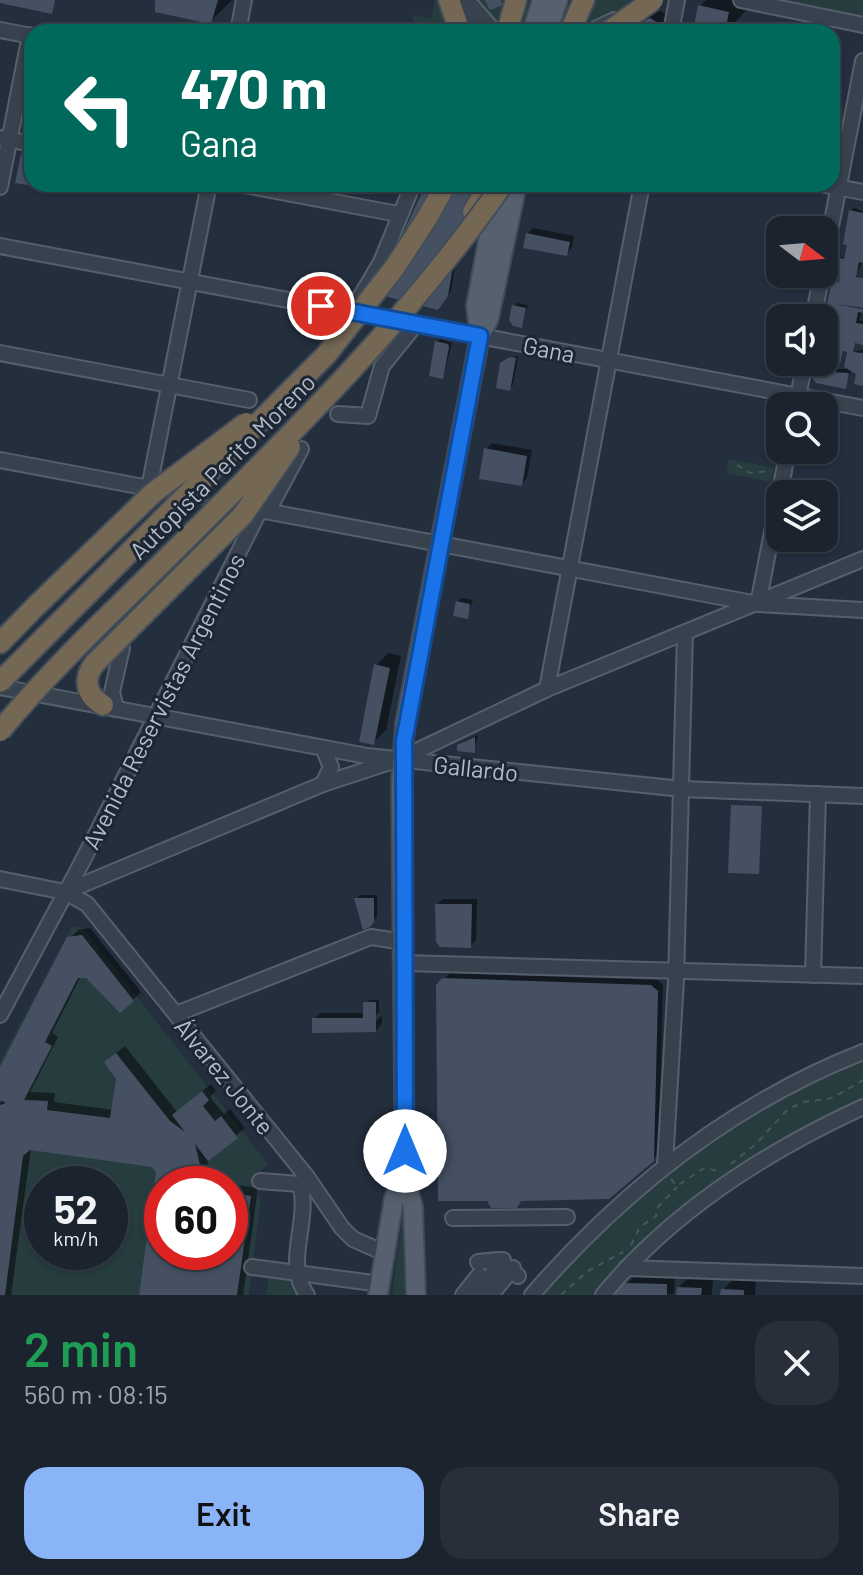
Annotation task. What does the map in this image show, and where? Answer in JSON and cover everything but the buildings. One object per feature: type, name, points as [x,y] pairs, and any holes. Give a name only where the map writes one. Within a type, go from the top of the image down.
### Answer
[{"type":"highway","points":[[449,0],[459,24]]},
{"type":"highway","points":[[462,24],[463,0]]},
{"type":"highway","points":[[509,24],[516,0]]},
{"type":"highway","points":[[574,24],[584,0]]},
{"type":"highway","points":[[611,24],[629,0]]},
{"type":"highway","points":[[618,24],[656,0]]},
{"type":"highway","points":[[427,218],[435,192]]},
{"type":"highway","name":"Autopista Perito Moreno","points":[[0,685],[300,382],[357,318],[427,218],[442,192]]},
{"type":"highway","name":"Autopista Perito Moreno","points":[[0,731],[86,636],[302,425],[420,292],[485,192]]},
{"type":"highway","points":[[420,292],[494,192]]},
{"type":"highway","points":[[0,643],[153,493],[300,382]]},
{"type":"highway","points":[[109,707],[91,696],[87,686],[88,674],[95,663],[243,515],[286,455],[302,425]]},
{"type":"main road","points":[[534,24],[542,0]]},
{"type":"main road","points":[[550,24],[558,0]]},
{"type":"main road","points":[[480,336],[476,306],[498,192]]},
{"type":"main road","points":[[416,1295],[412,1198],[405,1178],[402,758],[410,697],[480,336],[489,318],[515,192]]},
{"type":"main road","points":[[380,1289],[394,1198],[405,1178]]},
{"type":"street","points":[[240,24],[244,0]]},
{"type":"street","points":[[463,0],[474,24]]},
{"type":"street","points":[[463,0],[487,24]]},
{"type":"street","points":[[606,24],[656,0]]},
{"type":"street","points":[[672,24],[677,0]]},
{"type":"street","points":[[741,0],[863,25]]},
{"type":"street","points":[[0,30],[24,35]]},
{"type":"street","points":[[840,182],[863,61]]},
{"type":"street","points":[[0,187],[5,139],[24,64]]},
{"type":"street","points":[[840,187],[863,192]]},
{"type":"street","points":[[0,460],[149,488],[207,192]]},
{"type":"street","points":[[281,192],[398,214]]},
{"type":"street","points":[[352,311],[381,262],[409,192]]},
{"type":"street","points":[[547,689],[640,192]]},
{"type":"street","points":[[833,216],[838,192]]},
{"type":"street","name":"Gana","points":[[0,246],[609,360],[766,394]]},
{"type":"street","points":[[338,414],[368,416],[382,366],[416,324]]},
{"type":"street","points":[[0,353],[249,400]]},
{"type":"street","name":"Gana","points":[[838,405],[863,408]]},
{"type":"street","name":"Avenida Reservistas Argentinos","points":[[0,1015],[261,510],[301,449]]},
{"type":"street","points":[[758,604],[785,464]]},
{"type":"street","points":[[261,510],[758,604],[863,610]]},
{"type":"street","points":[[0,879],[65,892],[323,784],[402,758],[547,689],[863,559]]},
{"type":"street","points":[[663,1166],[676,972],[685,633]]},
{"type":"street","points":[[109,707],[122,648]]},
{"type":"street","name":"Gallardo","points":[[0,685],[324,750],[682,789],[863,796]]},
{"type":"street","points":[[323,784],[331,767],[324,750]]},
{"type":"street","points":[[813,975],[818,794]]},
{"type":"street","name":"Álvarez Jonte","points":[[65,892],[87,904],[105,924],[347,1234],[367,1247],[387,1254]]},
{"type":"street","points":[[176,1014],[371,937],[404,942]]},
{"type":"street","points":[[404,963],[863,976]]},
{"type":"street","points":[[532,1295],[595,1227],[663,1166],[767,1098],[863,1052]]},
{"type":"street","points":[[603,1295],[626,1268],[711,1193],[863,1107]]},
{"type":"street","points":[[260,1181],[304,1180],[305,1201],[295,1273],[307,1295]]},
{"type":"street","points":[[453,1218],[567,1217]]},
{"type":"street","points":[[458,1293],[478,1268],[500,1261],[512,1268]]},
{"type":"street","points":[[252,1267],[380,1289]]},
{"type":"street","points":[[475,1295],[512,1268]]},
{"type":"street","points":[[491,1295],[512,1268]]},
{"type":"street","points":[[626,1268],[863,1276]]},
{"type":"path","points":[[737,465],[750,473],[783,473]]},
{"type":"path","points":[[561,1295],[588,1271],[630,1246],[640,1227],[656,1216],[657,1208],[677,1186],[704,1168],[722,1171],[756,1144],[794,1106],[832,1098],[863,1080]]},
{"type":"path","points":[[663,1166],[677,1186]]},
{"type":"green space","points":[[435,0],[449,0],[462,24],[412,24],[414,15],[431,19]]},
{"type":"green space","points":[[472,0],[534,0],[526,24],[495,22]]},
{"type":"green space","points":[[598,0],[646,0],[594,24],[559,24],[566,5]]},
{"type":"green space","points":[[786,0],[863,0],[863,17],[856,15]]},
{"type":"green space","points":[[729,459],[774,468],[771,480],[766,481],[726,473]]},
{"type":"green space","points":[[72,926],[81,927],[268,1164],[261,1170],[258,1198],[261,1199],[249,1295],[0,1295],[0,1062]]},
{"type":"green space","points":[[863,1061],[863,1099],[787,1136],[716,1181],[651,1234],[592,1295],[543,1295],[612,1222],[689,1158],[772,1104]]},
{"type":"green space","points":[[407,1205],[410,1295],[392,1295],[404,1206]]},
{"type":"green space","points":[[269,1278],[290,1280],[299,1295],[266,1295]]},
{"type":"tunnel","points":[[154,489],[255,509]]},
{"type":"route","points":[[321,306],[480,336],[405,724],[401,784],[405,1151]]}]
